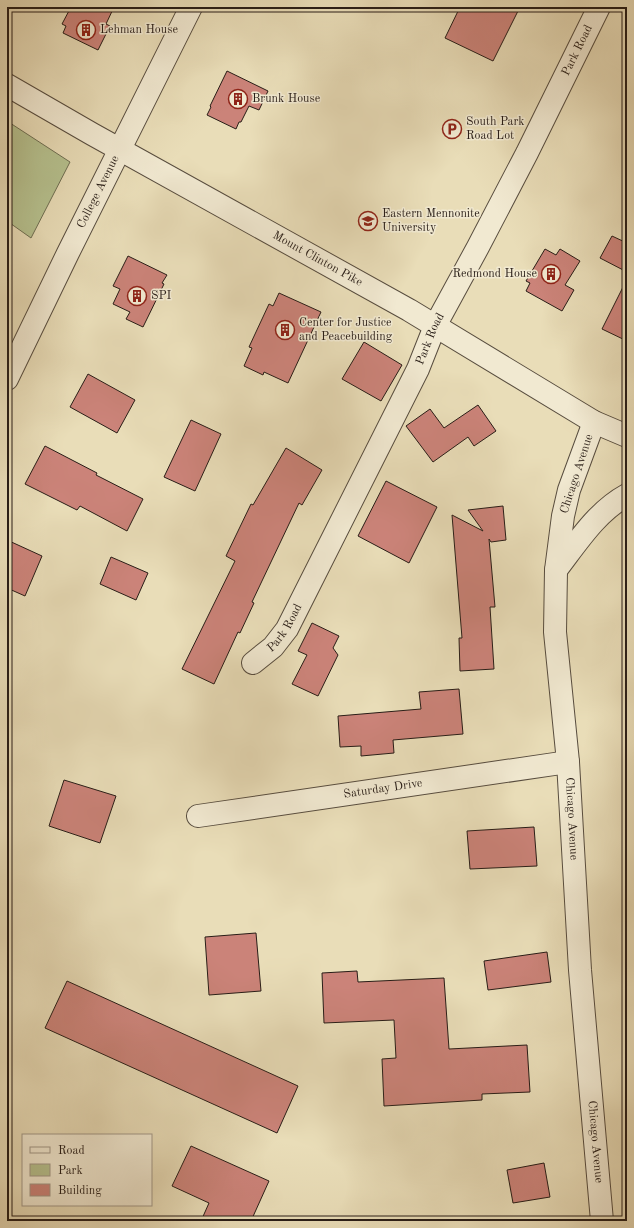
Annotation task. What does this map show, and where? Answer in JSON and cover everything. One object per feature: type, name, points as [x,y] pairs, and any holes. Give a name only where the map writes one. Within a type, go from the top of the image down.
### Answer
[{"type":"street","name":"College Avenue","points":[[7,379],[119,149],[191,7]]},
{"type":"street","name":"Park Road","points":[[253,663],[273,647],[287,629],[418,369],[435,326],[520,167],[599,7]]},
{"type":"street","name":"Mount Clinton Pike","points":[[7,85],[435,326],[594,422],[627,436]]},
{"type":"street","name":"Chicago Avenue","points":[[594,422],[569,490],[560,534],[556,570],[555,632],[568,762],[580,970],[602,1221]]},
{"type":"street","points":[[556,570],[594,521],[608,508],[627,495]]},
{"type":"street","name":"Saturday Drive","points":[[198,816],[568,762]]},
{"type":"green space","points":[[7,121],[70,162],[31,238],[7,221]]},
{"type":"building","name":"Lehman House","points":[[71,7],[114,7],[106,24],[110,26],[98,50],[63,33],[66,26],[62,24]]},
{"type":"building","points":[[460,7],[520,7],[493,61],[445,38]]},
{"type":"building","name":"Brunk House","points":[[227,71],[268,91],[259,110],[249,106],[236,129],[207,115]]},
{"type":"building","points":[[612,236],[627,243],[627,272],[600,258]]},
{"type":"building","name":"Redmond House","points":[[545,249],[556,255],[560,249],[580,261],[565,285],[574,290],[562,311],[526,291],[530,283],[526,281]]},
{"type":"building","name":"SPI","points":[[128,256],[167,275],[143,327],[126,319],[130,312],[113,304],[120,289],[113,286]]},
{"type":"building","points":[[627,279],[627,341],[602,329]]},
{"type":"building","name":"Center for Justice and Peacebuilding","points":[[279,293],[321,312],[288,383],[264,372],[263,375],[244,366],[252,348],[249,347],[269,304],[273,306]]},
{"type":"building","points":[[364,342],[402,365],[381,401],[342,379]]},
{"type":"building","points":[[88,374],[135,400],[117,433],[70,407]]},
{"type":"building","points":[[478,405],[496,431],[474,446],[468,437],[433,462],[406,426],[430,409],[444,428]]},
{"type":"building","points":[[191,420],[221,434],[195,491],[164,477]]},
{"type":"building","points":[[45,446],[97,473],[96,475],[143,499],[127,531],[80,506],[77,510],[25,484]]},
{"type":"building","points":[[286,448],[322,470],[302,505],[299,503],[252,602],[254,603],[240,633],[238,632],[214,684],[182,669],[235,561],[226,556],[251,504],[253,505]]},
{"type":"building","points":[[386,481],[437,507],[409,563],[358,536]]},
{"type":"building","points":[[503,506],[506,540],[491,542],[489,539],[495,607],[490,607],[494,669],[460,671],[459,638],[462,638],[452,515],[483,531],[468,510]]},
{"type":"building","points":[[7,540],[42,556],[25,596],[7,588]]},
{"type":"building","points":[[111,557],[148,573],[136,600],[100,584]]},
{"type":"building","points":[[312,623],[339,636],[333,648],[338,655],[318,696],[292,684],[307,655],[298,651]]},
{"type":"building","points":[[459,689],[463,734],[393,740],[394,753],[361,756],[361,746],[340,747],[338,716],[421,709],[419,692]]},
{"type":"building","points":[[64,780],[116,796],[100,843],[49,826]]},
{"type":"building","points":[[534,827],[537,866],[470,869],[467,831]]},
{"type":"building","points":[[256,933],[261,991],[209,995],[205,937]]},
{"type":"building","points":[[547,952],[551,982],[488,990],[484,961]]},
{"type":"building","points":[[357,971],[358,982],[444,978],[449,1049],[527,1045],[530,1092],[482,1094],[482,1100],[384,1106],[382,1059],[396,1058],[394,1020],[324,1023],[322,973]]},
{"type":"building","points":[[67,981],[298,1086],[277,1133],[45,1028]]},
{"type":"building","points":[[191,1146],[269,1181],[251,1221],[201,1221],[209,1203],[172,1186]]},
{"type":"building","points":[[544,1163],[550,1197],[513,1203],[507,1170]]},
{"type":"place","name":"Lehman House","points":[[86,30]]},
{"type":"place","name":"Brunk House","points":[[238,99]]},
{"type":"place","name":"South Park Road Lot","points":[[452,129]]},
{"type":"place","name":"Eastern Mennonite University","points":[[368,221]]},
{"type":"place","name":"Redmond House","points":[[551,274]]},
{"type":"place","name":"SPI","points":[[137,296]]},
{"type":"place","name":"Center for Justice and Peacebuilding","points":[[285,330]]}]
